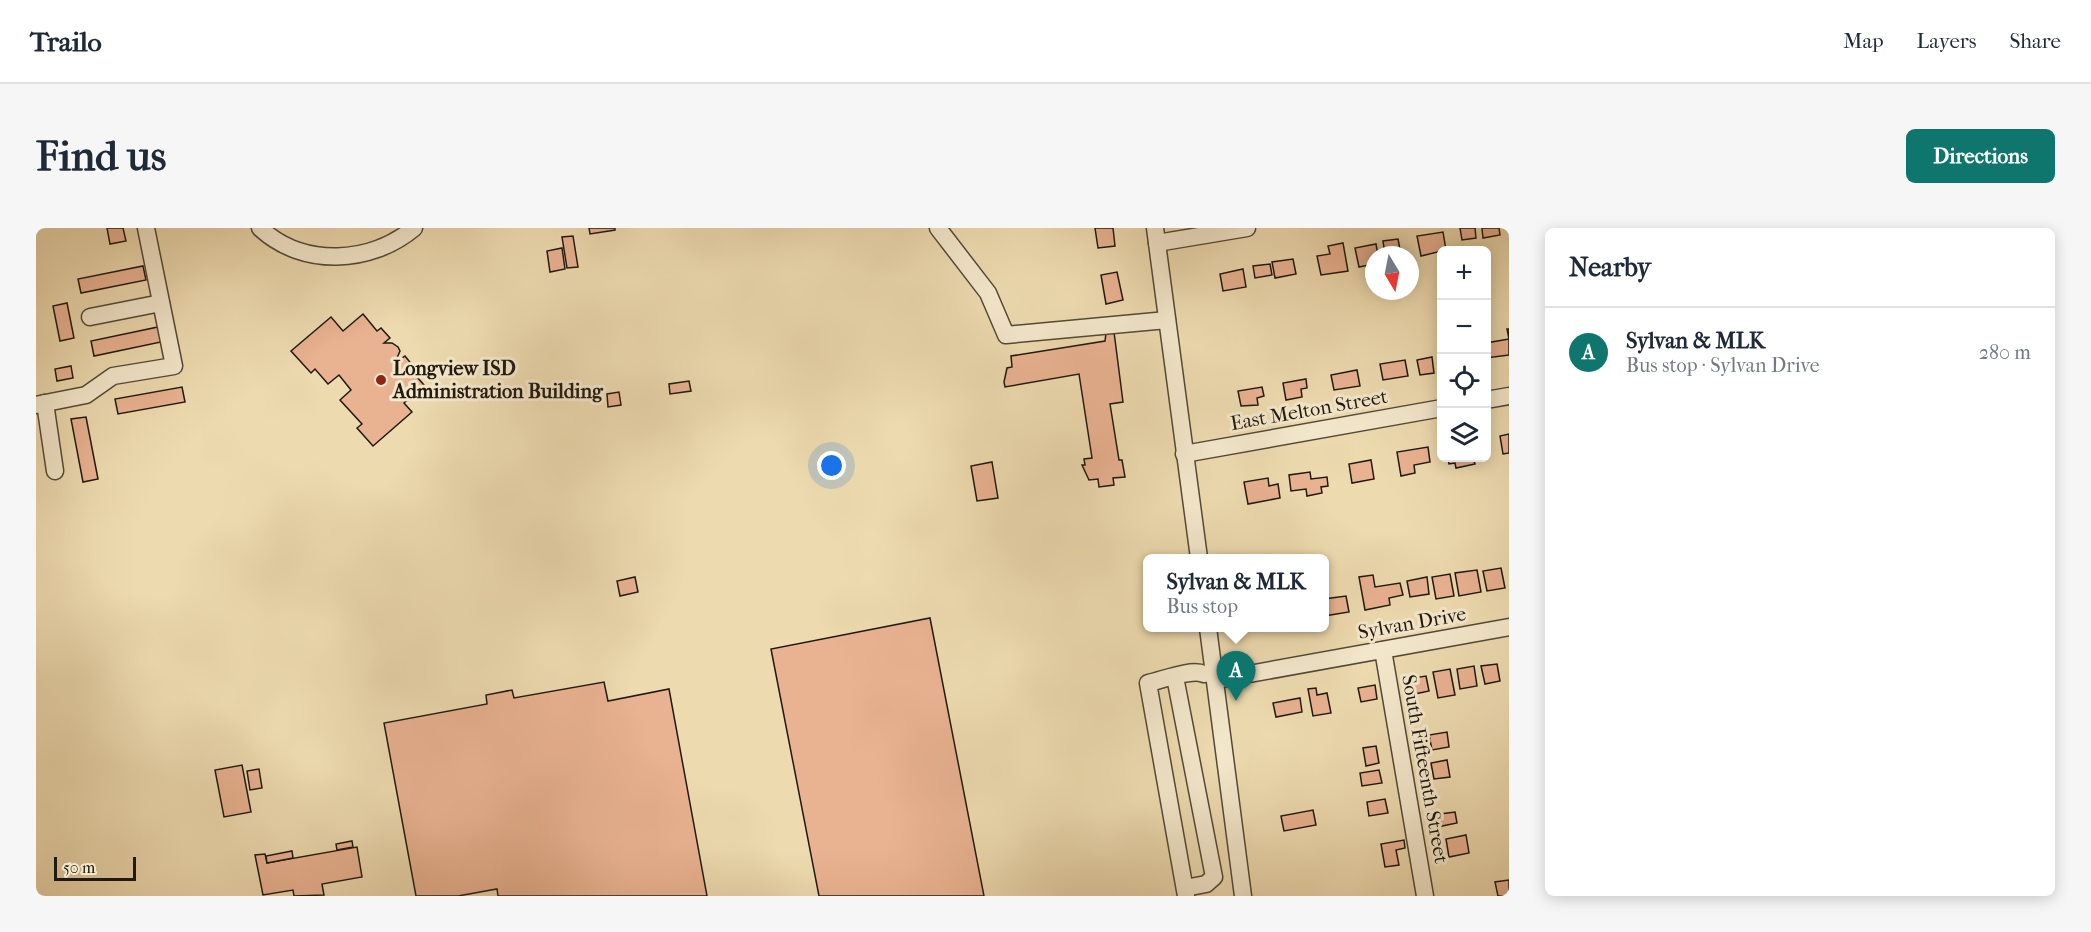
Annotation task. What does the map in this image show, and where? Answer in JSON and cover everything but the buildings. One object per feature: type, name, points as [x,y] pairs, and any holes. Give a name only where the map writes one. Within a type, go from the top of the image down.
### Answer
[{"type":"street","points":[[55,471],[41,404],[86,395],[113,376],[174,366],[146,228]]},
{"type":"street","points":[[260,228],[276,240],[303,252],[336,258],[378,249],[396,241],[414,228]]},
{"type":"street","points":[[938,228],[988,293],[1006,335],[1167,320]]},
{"type":"street","points":[[1198,554],[1156,236],[1247,228]]},
{"type":"street","points":[[90,317],[161,303]]},
{"type":"street","points":[[1491,399],[1509,396]]},
{"type":"street","name":"East Melton Street","points":[[1184,454],[1437,409]]},
{"type":"street","name":"Sylvan Drive","points":[[1185,892],[1148,683],[1177,677],[1184,679],[1383,650],[1509,627]]},
{"type":"street","points":[[1208,632],[1212,675],[1243,896]]},
{"type":"street","name":"South Fifteenth Street","points":[[1383,650],[1425,896]]},
{"type":"street","points":[[1177,677],[1214,877],[1206,884],[1185,892]]},
{"type":"place","name":"Longview ISD Administration Building","points":[[381,380]]},
{"type":"place","name":"Sylvan & MLK","points":[[1236,701]]}]
